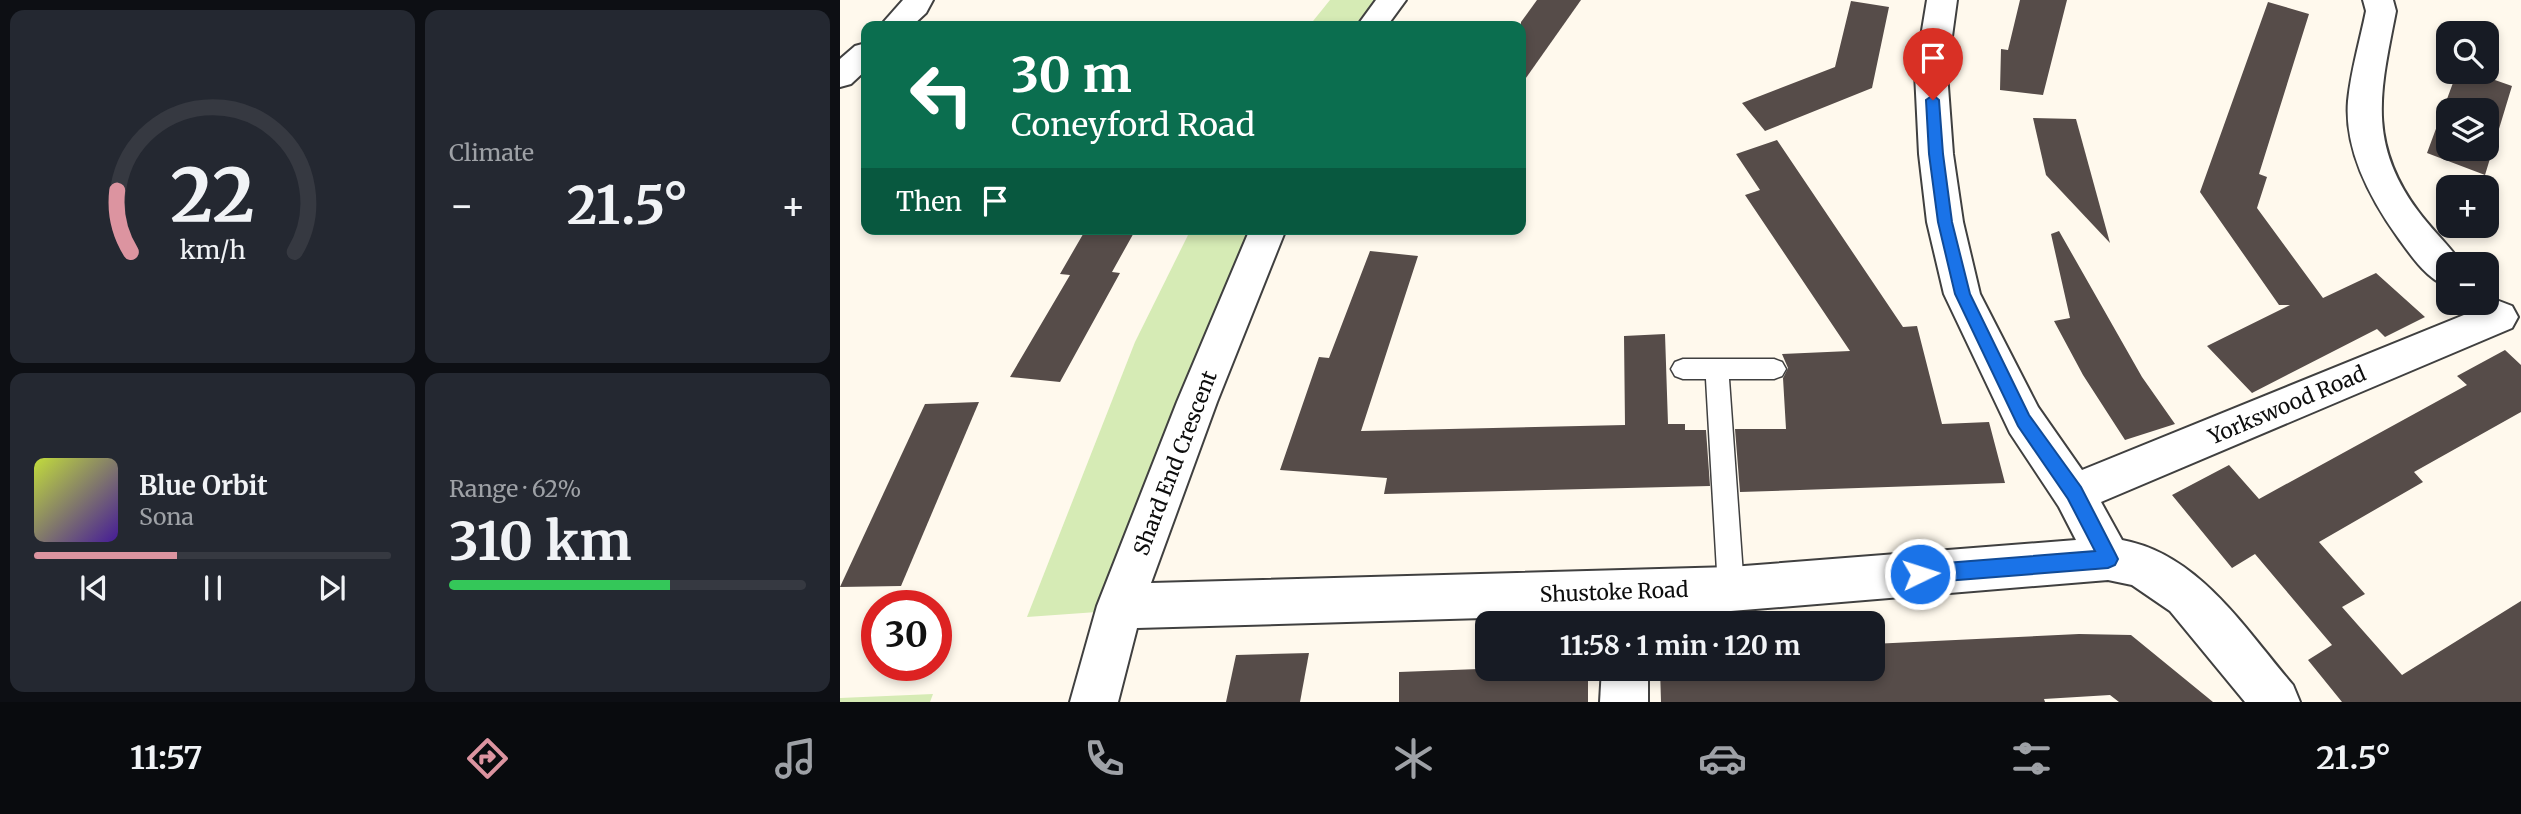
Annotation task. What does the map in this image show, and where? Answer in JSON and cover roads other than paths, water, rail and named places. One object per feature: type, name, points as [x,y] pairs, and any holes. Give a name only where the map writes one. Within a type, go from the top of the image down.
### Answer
[{"type":"street","points":[[900,21],[916,6],[918,0]]},
{"type":"street","points":[[1376,21],[1391,0]]},
{"type":"street","points":[[1942,0],[1931,73],[1936,154],[1945,222],[1962,294],[2024,421],[2074,493],[2108,559]]},
{"type":"street","points":[[2378,0],[2381,11],[2364,111],[2371,159],[2387,193],[2436,258]]},
{"type":"street","points":[[840,76],[861,57]]},
{"type":"street","name":"Shard End Crescent","points":[[1094,702],[1119,606],[1197,402],[1266,235]]},
{"type":"street","name":"Yorkswood Road","points":[[2074,493],[2501,318]]},
{"type":"street","name":"Shustoke Road","points":[[1119,606],[1627,607],[1731,589],[2108,559],[2141,565],[2186,595],[2276,702]]},
{"type":"street","points":[[1624,702],[1625,681]]},
{"type":"lane","points":[[1683,369],[1774,369]]},
{"type":"lane","points":[[1717,369],[1731,589]]}]
